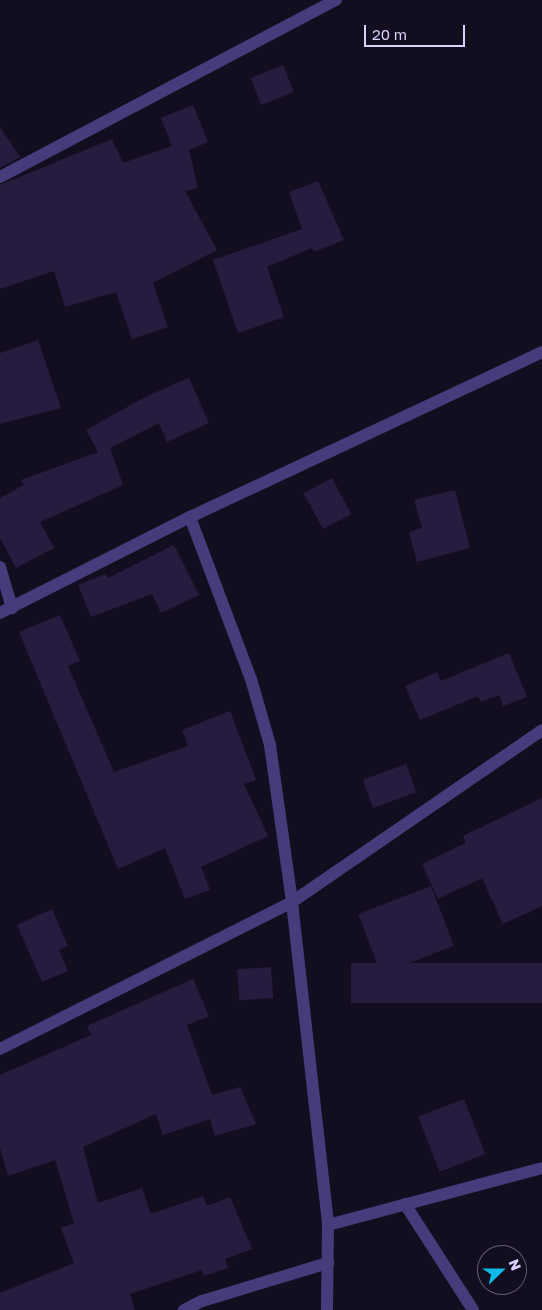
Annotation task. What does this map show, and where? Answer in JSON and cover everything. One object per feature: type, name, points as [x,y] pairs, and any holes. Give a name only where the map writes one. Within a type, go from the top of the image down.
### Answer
[{"type":"street","points":[[0,177],[336,0]]},
{"type":"street","points":[[0,567],[6,611],[190,517],[542,352]]},
{"type":"street","points":[[190,517],[251,679],[270,745],[292,902],[328,1225],[326,1310]]},
{"type":"street","points":[[0,1049],[292,902],[542,730]]},
{"type":"street","points":[[328,1225],[542,1168]]},
{"type":"street","points":[[405,1204],[473,1310]]},
{"type":"street","points":[[184,1310],[202,1301],[328,1263]]},
{"type":"building","points":[[283,65],[294,92],[261,105],[251,78]]},
{"type":"building","points":[[193,105],[208,142],[189,150],[198,188],[185,191],[217,250],[153,283],[168,327],[132,339],[116,292],[65,307],[54,271],[0,289],[0,185],[112,139],[123,163],[172,146],[161,118]]},
{"type":"building","points":[[0,127],[20,157],[0,168]]},
{"type":"building","points":[[318,181],[344,240],[314,252],[312,248],[267,267],[284,317],[238,333],[213,260],[302,229],[289,192]]},
{"type":"building","points":[[38,340],[61,408],[0,424],[0,353]]},
{"type":"building","points":[[189,378],[209,423],[167,442],[159,423],[110,448],[123,485],[40,522],[54,548],[16,568],[0,538],[0,498],[24,485],[21,480],[98,452],[86,430],[147,396]]},
{"type":"building","points":[[332,478],[351,514],[323,529],[304,493]]},
{"type":"building","points":[[455,490],[470,548],[417,562],[409,532],[422,528],[414,500]]},
{"type":"building","points":[[174,545],[199,595],[161,613],[152,594],[91,617],[78,585],[106,574],[108,578]]},
{"type":"building","points":[[60,615],[80,661],[68,666],[114,772],[188,746],[182,730],[230,711],[256,780],[244,784],[268,836],[201,867],[210,890],[185,899],[165,848],[118,869],[19,632]]},
{"type":"building","points":[[509,653],[527,697],[503,706],[499,695],[481,702],[478,696],[420,720],[405,686],[437,672],[441,681]]},
{"type":"building","points":[[406,764],[416,792],[373,808],[363,780]]},
{"type":"building","points":[[542,798],[542,906],[503,924],[482,878],[438,899],[422,864],[466,843],[463,836]]},
{"type":"building","points":[[431,886],[454,946],[381,974],[358,914]]},
{"type":"building","points":[[52,909],[68,946],[59,950],[68,971],[42,982],[17,925]]},
{"type":"building","points":[[351,963],[542,963],[542,1003],[351,1003]]},
{"type":"building","points":[[271,967],[273,998],[239,1000],[237,969]]},
{"type":"building","points":[[193,979],[209,1016],[187,1025],[212,1095],[240,1087],[256,1124],[215,1136],[210,1119],[163,1135],[156,1114],[83,1147],[98,1203],[142,1188],[151,1214],[203,1196],[207,1206],[230,1197],[252,1249],[225,1259],[228,1268],[204,1276],[202,1270],[130,1294],[135,1310],[0,1310],[0,1293],[74,1263],[61,1228],[74,1223],[55,1160],[8,1176],[0,1148],[0,1075],[91,1035],[87,1026]]},
{"type":"building","points":[[464,1099],[485,1154],[439,1172],[418,1117]]}]
